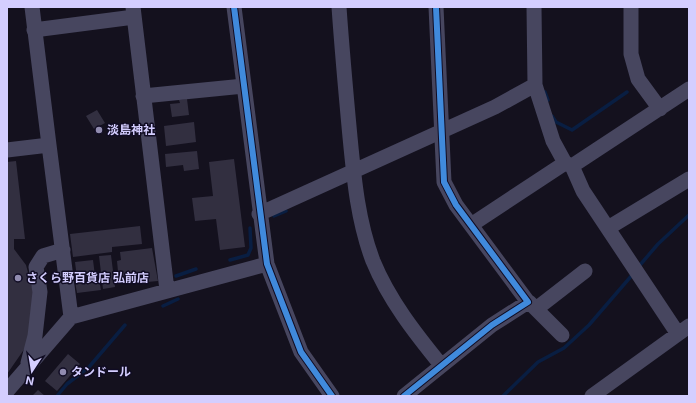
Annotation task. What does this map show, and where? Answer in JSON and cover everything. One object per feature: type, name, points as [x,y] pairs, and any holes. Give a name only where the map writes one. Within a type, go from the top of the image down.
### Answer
[{"type":"street","points":[[32,7],[71,317]]},
{"type":"street","points":[[234,7],[267,264],[301,352],[332,396]]},
{"type":"street","points":[[339,7],[354,171],[361,224],[374,262],[390,294],[410,326],[441,365]]},
{"type":"street","points":[[436,7],[444,182],[456,206],[532,306],[562,335]]},
{"type":"street","points":[[534,7],[535,85],[553,141],[569,164],[583,190],[608,228],[684,330],[592,396]]},
{"type":"street","points":[[631,7],[631,54],[636,73],[638,79],[660,110]]},
{"type":"street","points":[[34,30],[134,12],[167,290]]},
{"type":"street","points":[[260,214],[442,132],[495,107],[535,85]]},
{"type":"street","points":[[144,96],[244,86]]},
{"type":"street","points":[[471,225],[660,110],[689,89]]},
{"type":"street","points":[[7,150],[49,145]]},
{"type":"street","points":[[608,228],[689,179]]},
{"type":"street","points":[[28,366],[35,336],[40,292],[36,267],[43,256],[63,250]]},
{"type":"street","points":[[7,391],[71,317],[267,264]]},
{"type":"street","points":[[404,396],[492,325],[532,306],[585,271]]},
{"type":"building","points":[[187,99],[189,115],[172,117],[170,104],[180,103],[179,100]]},
{"type":"building","points":[[97,110],[105,123],[94,129],[86,116]]},
{"type":"building","points":[[194,122],[196,142],[166,146],[164,126]]},
{"type":"building","points":[[197,151],[199,169],[184,171],[183,165],[166,167],[165,154]]},
{"type":"building","points":[[234,159],[245,247],[220,250],[216,219],[195,221],[192,198],[213,196],[209,162]]},
{"type":"building","name":"さくら野百貨店 弘前店","points":[[16,161],[25,239],[14,239],[14,249],[26,265],[33,291],[34,312],[25,348],[7,374],[7,162]]},
{"type":"building","points":[[140,226],[142,244],[112,247],[112,252],[73,257],[70,234]]},
{"type":"building","points":[[152,248],[158,281],[147,282],[146,279],[119,282],[117,261],[121,260],[120,252]]},
{"type":"building","points":[[111,255],[115,287],[103,289],[99,256]]},
{"type":"building","points":[[93,260],[95,276],[77,278],[75,262]]},
{"type":"building","points":[[99,279],[101,290],[77,293],[75,281]]},
{"type":"building","name":"タンドール","points":[[68,354],[80,364],[57,391],[45,381]]},
{"type":"building","points":[[38,390],[45,396],[32,396]]},
{"type":"waterway","points":[[545,92],[548,100]]},
{"type":"waterway","points":[[552,116],[556,122],[572,130],[627,92]]},
{"type":"waterway","points":[[274,216],[286,211]]},
{"type":"waterway","points":[[640,265],[658,244],[689,215]]},
{"type":"waterway","points":[[230,260],[248,255],[251,248],[250,228]]},
{"type":"waterway","points":[[176,276],[196,269]]},
{"type":"waterway","points":[[503,396],[538,362],[564,348],[589,325],[633,274]]},
{"type":"waterway","points":[[163,306],[178,299]]},
{"type":"waterway","points":[[57,396],[67,384],[89,367],[125,325]]},
{"type":"cycle path","points":[[234,7],[267,264],[301,352],[332,396]]},
{"type":"cycle path","points":[[404,396],[492,325],[528,302],[456,205],[444,182],[436,7]]},
{"type":"place","name":"淡島神社","points":[[99,130]]},
{"type":"place","name":"さくら野百貨店 弘前店","points":[[18,278]]},
{"type":"place","name":"タンドール","points":[[63,372]]}]
